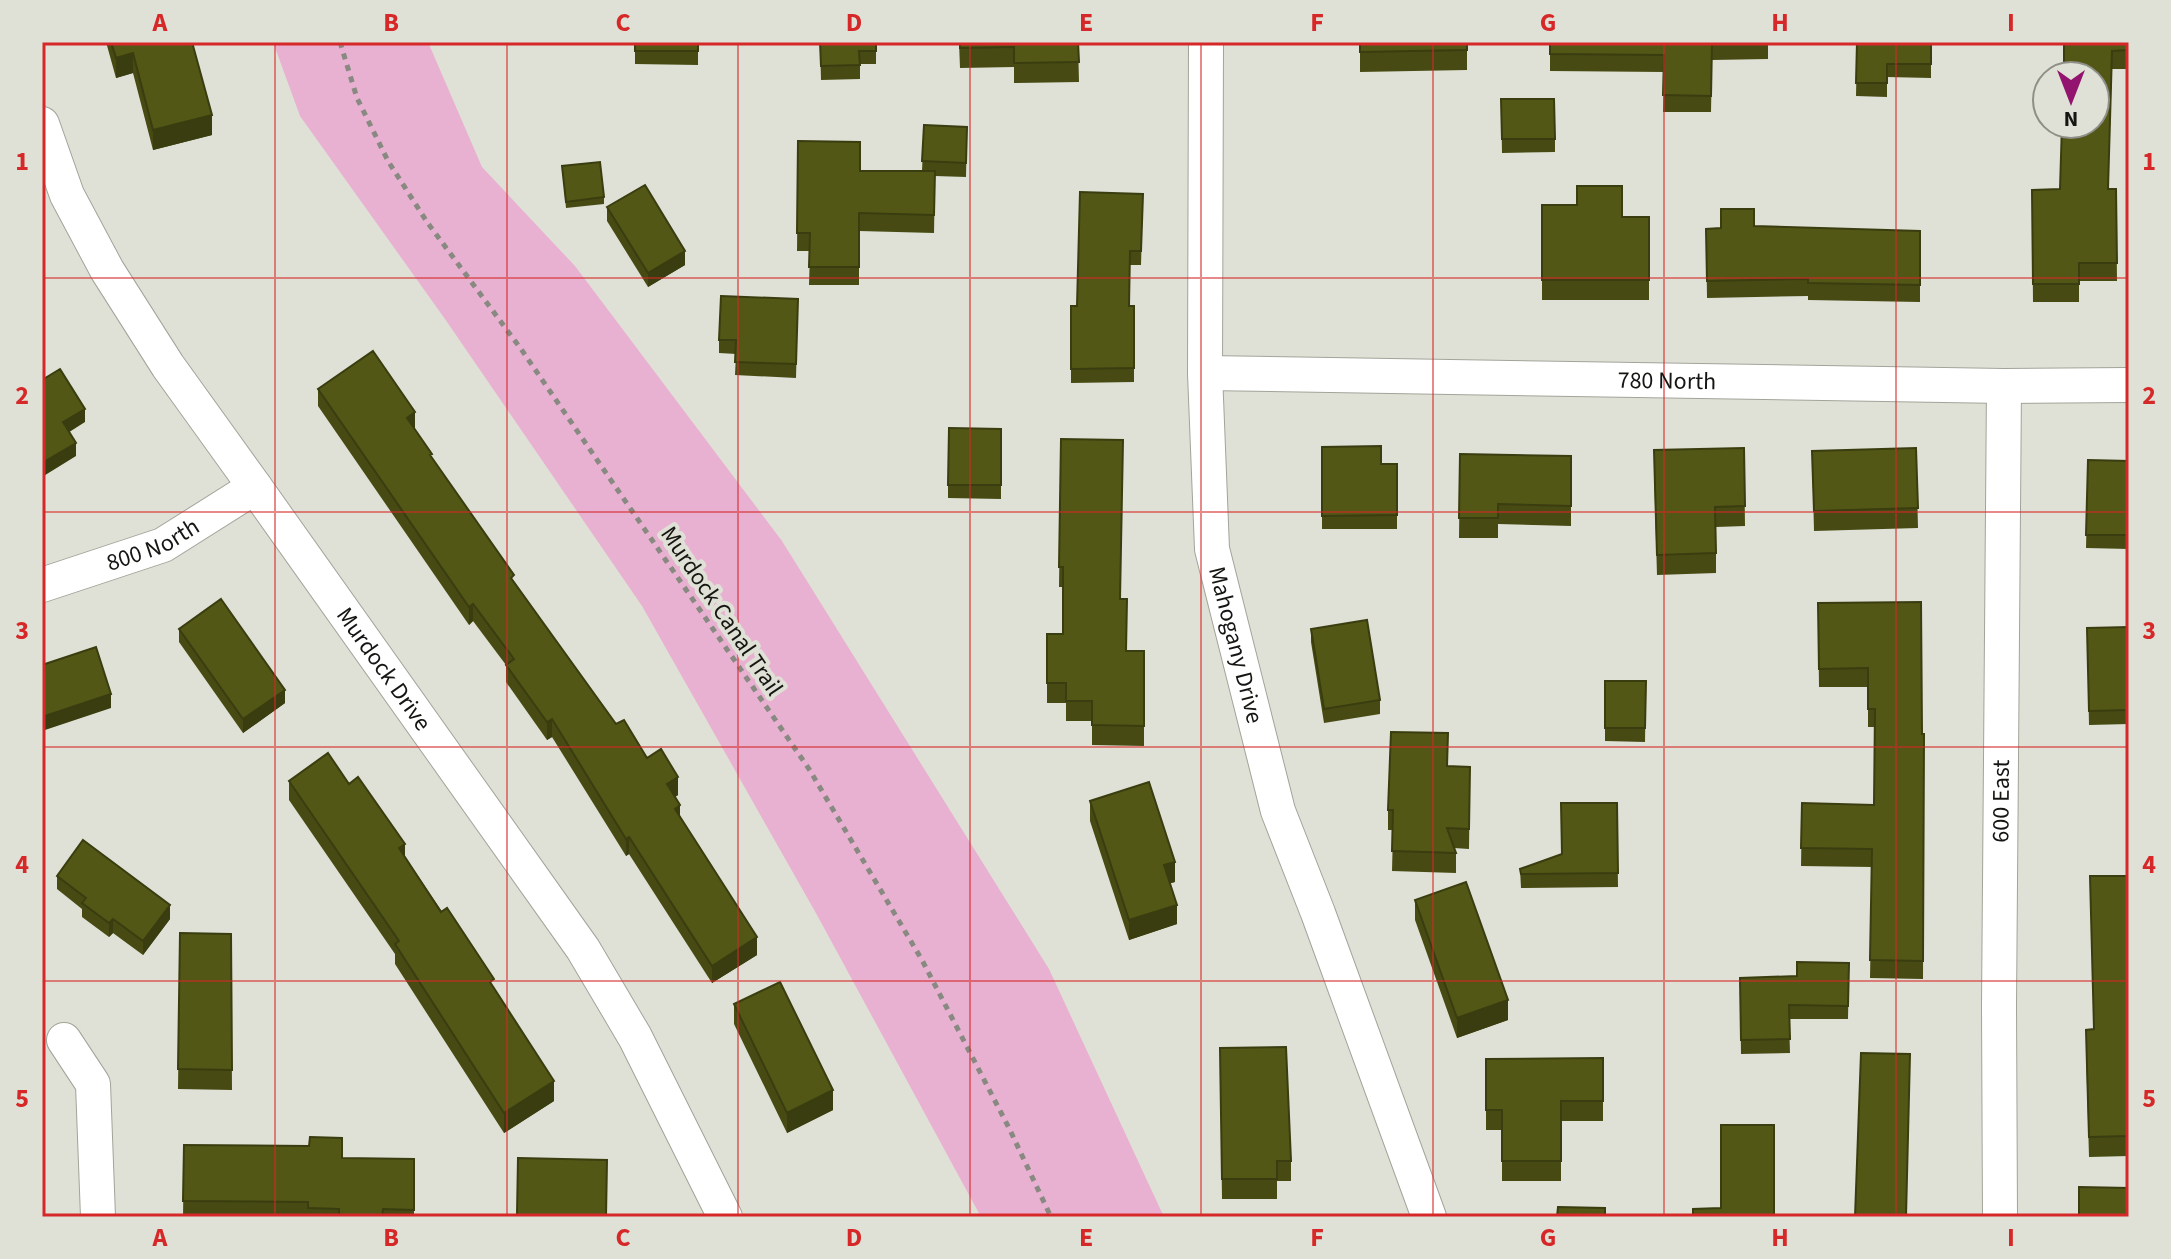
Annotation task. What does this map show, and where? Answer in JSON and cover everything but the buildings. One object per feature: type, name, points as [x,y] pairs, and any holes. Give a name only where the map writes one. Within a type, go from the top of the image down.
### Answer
[{"type":"street","name":"Mahogany Drive","points":[[1206,42],[1205,373],[1212,549],[1278,811],[1429,1217]]},
{"type":"street","name":"Murdock Drive","points":[[42,124],[67,195],[107,270],[177,380],[583,949],[635,1037],[725,1217]]},
{"type":"street","name":"780 North","points":[[1205,373],[2004,386],[2129,385]]},
{"type":"street","name":"600 East","points":[[2000,1217],[2004,386]]},
{"type":"street","name":"800 North","points":[[42,585],[163,545],[255,487]]},
{"type":"street","points":[[64,1040],[93,1084],[98,1217]]},
{"type":"path","name":"Murdock Canal Trail","points":[[340,42],[357,98],[396,174],[427,222],[521,349],[809,769],[922,960],[1051,1217]]},
{"type":"shaded area","points":[[273,42],[428,42],[482,167],[575,266],[782,541],[1049,969],[1164,1217],[981,1217],[817,915],[642,606],[445,319],[300,116]]}]
